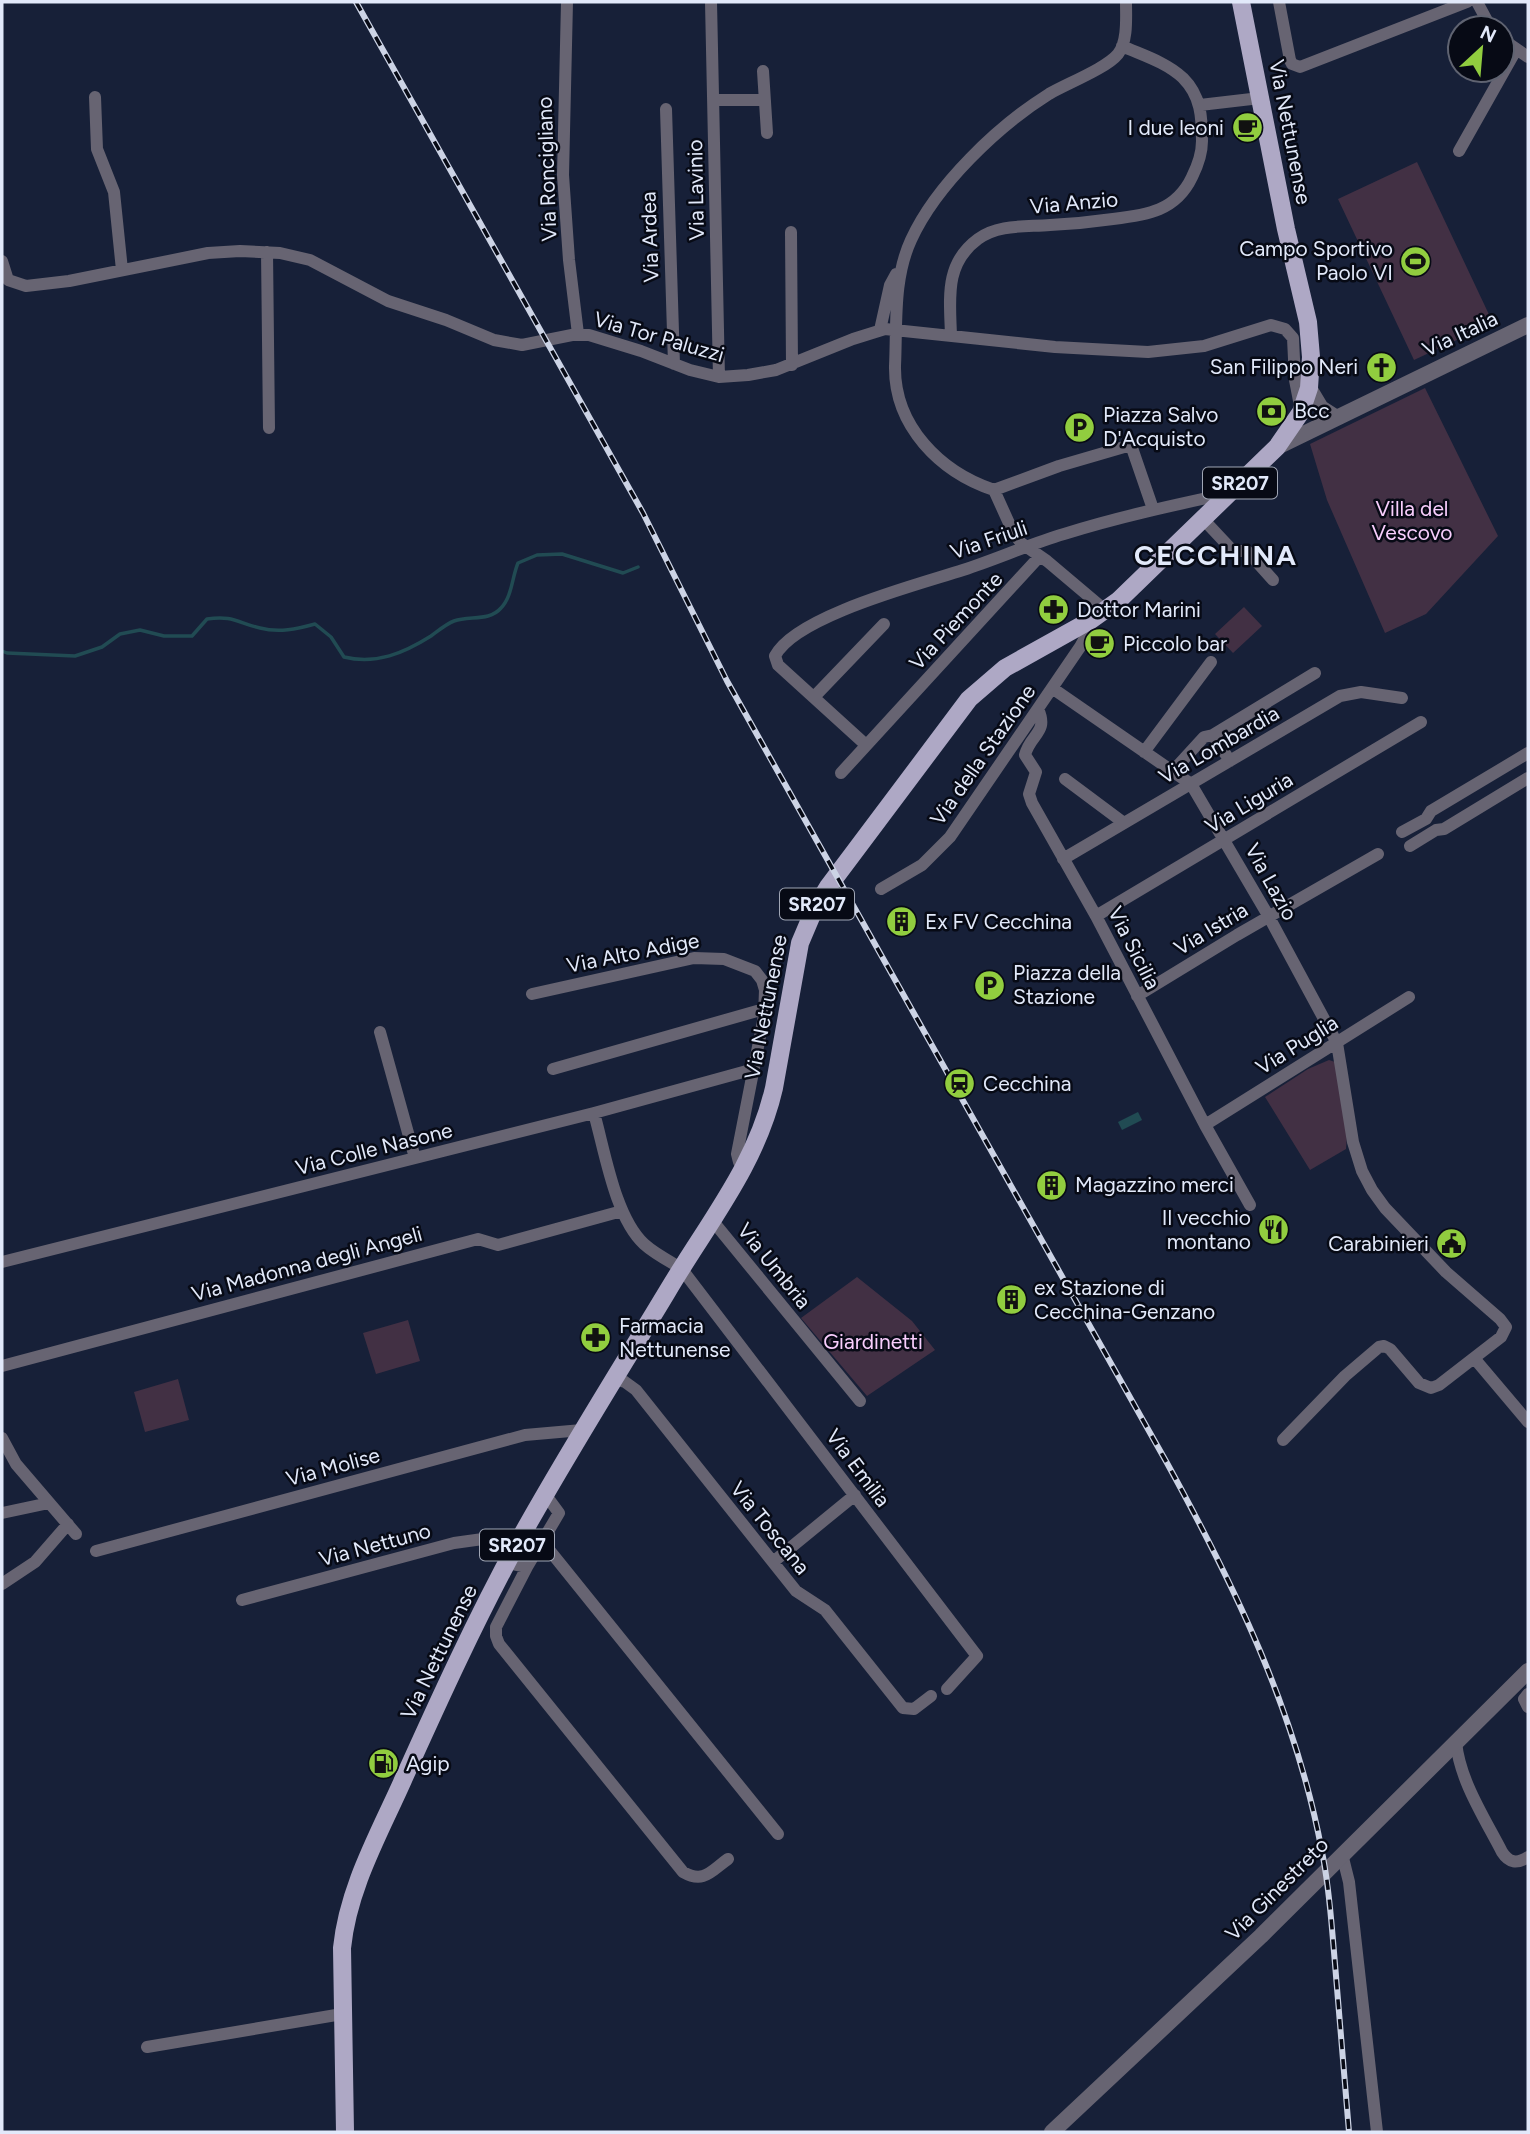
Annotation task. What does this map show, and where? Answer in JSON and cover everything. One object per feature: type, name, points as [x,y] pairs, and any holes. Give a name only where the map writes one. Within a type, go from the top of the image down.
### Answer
[{"type":"main road","name":"Via Nettunense","points":[[345,2132],[343,1939],[358,1882],[411,1761],[522,1536],[582,1430],[745,1168],[769,1109],[797,953],[809,918],[823,894],[950,721],[980,688],[1004,668],[1098,615],[1277,447],[1301,412],[1309,388],[1311,357],[1308,323],[1286,229],[1241,2]]},
{"type":"street","name":"Via Roncigliano","points":[[567,2],[563,175],[578,334]]},
{"type":"street","name":"Via Lavinio","points":[[711,2],[719,377]]},
{"type":"street","points":[[1126,2],[1122,46],[1115,57],[1029,108],[974,157],[927,211],[912,238],[899,276],[897,390],[913,429],[930,452],[964,478],[994,490],[1131,444],[1153,509]]},
{"type":"street","points":[[1279,2],[1290,60],[1300,67],[1467,2]]},
{"type":"street","name":"Via Anzio","points":[[951,336],[951,278],[961,255],[979,238],[995,230],[1012,227],[1084,223],[1144,215],[1162,210],[1177,201],[1188,186],[1200,158],[1202,121],[1199,105],[1190,86],[1175,71],[1122,46]]},
{"type":"street","points":[[1516,50],[1528,57]]},
{"type":"street","points":[[763,71],[767,133]]},
{"type":"street","points":[[1460,151],[1497,84]]},
{"type":"street","points":[[94,97],[97,149],[114,192],[122,270]]},
{"type":"street","points":[[1199,105],[1260,98]]},
{"type":"street","points":[[714,100],[765,100]]},
{"type":"street","name":"Via Ardea","points":[[666,109],[674,363]]},
{"type":"street","points":[[790,232],[792,365]]},
{"type":"street","name":"Via Tor Paluzzi","points":[[2,261],[7,279],[23,286],[69,281],[208,253],[240,251],[293,255],[310,260],[378,296],[494,340],[527,344],[578,334],[719,377],[761,373],[792,365],[880,330],[897,329],[1055,347],[1148,352],[1204,346],[1268,325],[1281,327],[1293,338],[1295,380],[1301,412]]},
{"type":"street","points":[[267,252],[269,428]]},
{"type":"street","points":[[880,330],[890,285],[903,261]]},
{"type":"street","name":"Via Italia","points":[[1277,447],[1528,325]]},
{"type":"street","points":[[1309,388],[1321,408],[1335,417]]},
{"type":"street","points":[[994,490],[1013,532],[1098,615]]},
{"type":"street","name":"Via Friuli","points":[[814,697],[778,665],[775,656],[783,645],[831,615],[1012,554],[1060,535],[1153,509],[1231,493]]},
{"type":"street","points":[[1203,519],[1233,551],[1247,551],[1273,580]]},
{"type":"street","points":[[1012,554],[1029,571]]},
{"type":"street","name":"Via Piemonte","points":[[841,773],[1040,556]]},
{"type":"street","name":"Via della Stazione","points":[[881,890],[922,865],[950,837],[1086,638],[1098,615]]},
{"type":"street","points":[[866,745],[814,697],[884,624]]},
{"type":"street","points":[[1144,752],[1211,662]]},
{"type":"street","points":[[1172,772],[1204,737],[1213,735],[1315,673]]},
{"type":"street","name":"Via Lazio","points":[[1052,688],[1191,784],[1269,916],[1337,1043],[1353,1142],[1372,1190],[1385,1208],[1455,1281],[1505,1324],[1503,1335],[1474,1358]]},
{"type":"street","name":"Via Lombardia","points":[[1063,859],[1340,696],[1361,692],[1402,698]]},
{"type":"street","name":"Via Sicilia","points":[[1038,709],[1042,726],[1024,755],[1036,772],[1030,798],[1250,1205]]},
{"type":"street","name":"Via Liguria","points":[[1096,916],[1421,722]]},
{"type":"street","points":[[1213,735],[1230,761]]},
{"type":"street","points":[[1402,832],[1426,818],[1431,811],[1528,753]]},
{"type":"street","points":[[1410,846],[1436,830],[1444,829],[1528,778]]},
{"type":"street","points":[[1065,779],[1124,823]]},
{"type":"street","name":"Via Istria","points":[[1137,996],[1378,854]]},
{"type":"street","name":"Via Alto Adige","points":[[532,993],[695,958],[715,957],[742,964],[755,971],[765,990],[764,1009]]},
{"type":"street","name":"Via Puglia","points":[[1205,1125],[1409,997]]},
{"type":"street","points":[[553,1069],[764,1009],[737,1154],[739,1162],[745,1168]]},
{"type":"street","points":[[380,1032],[415,1158]]},
{"type":"street","name":"Via Colle Nasone","points":[[2,1262],[594,1113],[754,1069]]},
{"type":"street","points":[[594,1113],[622,1211],[633,1232],[644,1245],[681,1268]]},
{"type":"street","name":"Via Madonna degli Angeli","points":[[2,1366],[478,1239],[498,1245],[622,1211]]},
{"type":"street","name":"Via Umbria","points":[[712,1220],[860,1401]]},
{"type":"street","name":"Via Emilia","points":[[681,1268],[977,1656],[947,1689]]},
{"type":"street","points":[[1283,1440],[1345,1376],[1378,1347],[1384,1346],[1390,1349],[1417,1381],[1428,1388],[1437,1386],[1474,1358],[1528,1422]]},
{"type":"street","name":"Via Toscana","points":[[615,1379],[636,1390],[799,1594],[825,1610],[903,1708],[914,1709],[931,1696]]},
{"type":"street","name":"Via Molise","points":[[96,1551],[526,1435],[582,1430]]},
{"type":"street","points":[[2,1438],[16,1464],[72,1529],[35,1562],[2,1584]]},
{"type":"street","points":[[545,1494],[559,1513],[496,1627],[499,1644],[683,1872],[694,1878],[705,1877],[728,1858]]},
{"type":"street","points":[[773,1562],[855,1495]]},
{"type":"street","points":[[2,1513],[49,1503]]},
{"type":"street","points":[[522,1536],[542,1541],[778,1834]]},
{"type":"street","name":"Via Nettuno","points":[[242,1600],[454,1544],[522,1536]]},
{"type":"street","points":[[508,1563],[527,1567]]},
{"type":"street","name":"Via Ginestreto","points":[[1052,2132],[1261,1936],[1528,1671]]},
{"type":"street","points":[[1528,1694],[1524,1699],[1528,1707]]},
{"type":"street","points":[[1456,1742],[1458,1760],[1465,1778],[1503,1854],[1515,1862],[1528,1857]]},
{"type":"street","points":[[1342,1854],[1348,1876],[1377,2132]]},
{"type":"street","points":[[147,2047],[342,2014]]},
{"type":"green space","name":"Campo Sportivo Paolo VI","points":[[1417,162],[1493,323],[1414,360],[1338,199]]},
{"type":"green space","name":"Villa del Vescovo","points":[[1425,388],[1498,536],[1426,614],[1385,633],[1327,500],[1310,444]]},
{"type":"green space","points":[[1244,607],[1262,626],[1233,653],[1215,634]]},
{"type":"green space","points":[[1329,1060],[1335,1062],[1347,1135],[1346,1149],[1310,1170],[1265,1097],[1308,1069]]},
{"type":"green space","name":"Giardinetti","points":[[857,1277],[912,1321],[935,1350],[867,1396],[801,1318]]},
{"type":"green space","points":[[408,1320],[420,1361],[376,1374],[363,1333]]},
{"type":"green space","points":[[178,1379],[189,1420],[145,1432],[134,1392]]},
{"type":"shaded area","points":[[1138,1112],[1142,1120],[1122,1130],[1118,1122]]},
{"type":"waterway","points":[[2,651],[75,656],[102,647],[120,634],[140,630],[164,636],[192,636],[207,619],[223,618],[274,630],[315,624],[331,637],[344,657],[378,658],[411,648],[454,621],[485,617],[496,612],[505,603],[518,563],[537,555],[562,554],[623,573],[638,567]]},
{"type":"railway","points":[[356,2],[643,513],[727,681],[1167,1463],[1239,1604],[1279,1700],[1296,1750],[1311,1800],[1322,1852],[1331,1914],[1349,2132]]},
{"type":"place","name":"I due leoni","points":[[1247,128]]},
{"type":"place","name":"Campo Sportivo Paolo VI","points":[[1416,261]]},
{"type":"place","name":"San Filippo Neri","points":[[1381,367]]},
{"type":"place","name":"Bcc","points":[[1271,411]]},
{"type":"place","name":"Piazza Salvo D'Acquisto","points":[[1080,427]]},
{"type":"place","name":"Dottor Marini","points":[[1054,610]]},
{"type":"place","name":"Piccolo bar","points":[[1100,644]]},
{"type":"place","name":"Ex FV Cecchina","points":[[902,922]]},
{"type":"place","name":"Piazza della Stazione","points":[[990,985]]},
{"type":"place","name":"Cecchina","points":[[960,1084]]},
{"type":"place","name":"Magazzino merci","points":[[1052,1185]]},
{"type":"place","name":"Il vecchio montano","points":[[1274,1230]]},
{"type":"place","name":"Carabinieri","points":[[1452,1244]]},
{"type":"place","name":"ex Stazione di Cecchina-Genzano","points":[[1011,1300]]},
{"type":"place","name":"Farmacia Nettunense","points":[[596,1338]]},
{"type":"place","name":"Agip","points":[[383,1764]]},
{"type":"district","name":"CECCHINA","points":[[1216,555]]}]
